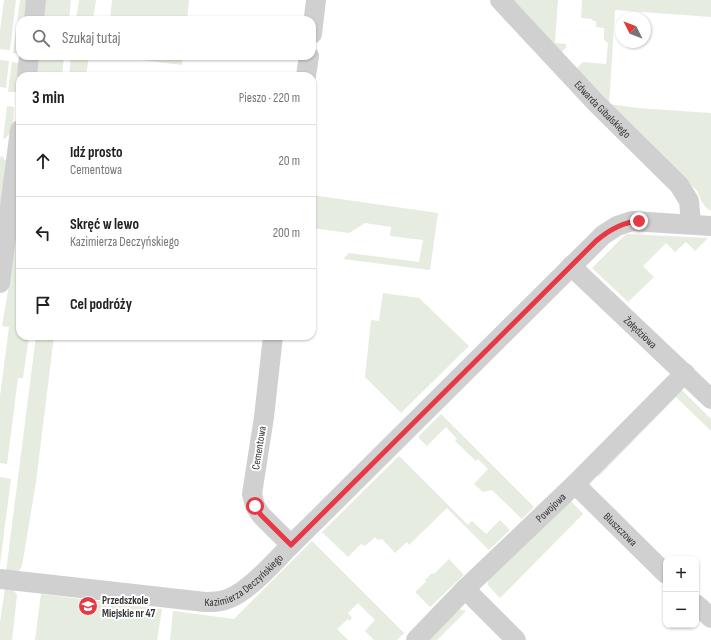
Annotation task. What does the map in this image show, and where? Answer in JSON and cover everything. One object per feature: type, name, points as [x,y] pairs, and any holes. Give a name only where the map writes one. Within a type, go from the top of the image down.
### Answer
[{"type":"street","points":[[34,16],[36,0]]},
{"type":"street","points":[[314,16],[316,0]]},
{"type":"street","name":"Edwarda Gibalskiego","points":[[500,0],[596,103],[679,185],[689,201],[691,224]]},
{"type":"street","points":[[27,72],[29,60]]},
{"type":"street","points":[[307,72],[308,60]]},
{"type":"street","points":[[0,283],[13,142]]},
{"type":"street","name":"Kazimierza Deczyńskiego","points":[[0,579],[185,600],[214,602],[230,598],[240,592],[291,545],[610,229],[624,223],[639,221],[711,226]]},
{"type":"street","name":"Żołędziowa","points":[[571,266],[711,399]]},
{"type":"street","name":"Cementowa","points":[[273,340],[264,417],[252,494],[255,506],[261,515],[291,545]]},
{"type":"street","name":"Powojowa","points":[[416,640],[465,589],[575,484],[685,373]]},
{"type":"street","name":"Bluszczowa","points":[[575,484],[663,571]]},
{"type":"street","points":[[465,589],[516,640]]},
{"type":"street","points":[[699,607],[711,618]]},
{"type":"shaded area","points":[[4,0],[16,0],[10,50],[0,49],[0,31]]},
{"type":"shaded area","points":[[20,0],[27,0],[25,16],[18,16]]},
{"type":"shaded area","points":[[45,0],[71,0],[69,16],[43,16]]},
{"type":"shaded area","points":[[79,0],[96,0],[94,16],[77,16]]},
{"type":"shaded area","points":[[112,0],[189,0],[187,16],[110,16]]},
{"type":"shaded area","points":[[512,0],[558,0],[555,43],[566,44],[566,48],[560,53]]},
{"type":"shaded area","points":[[582,0],[711,0],[711,17],[615,10],[609,104],[576,69],[583,62],[606,64],[608,43],[604,40],[604,28],[596,27],[596,21],[593,21],[592,19],[581,18]]},
{"type":"shaded area","points":[[16,30],[16,53],[13,53]]},
{"type":"shaded area","points":[[0,60],[9,61],[6,88],[0,87]]},
{"type":"shaded area","points":[[38,60],[64,60],[62,72],[36,72]]},
{"type":"shaded area","points":[[71,60],[88,60],[87,72],[69,72]]},
{"type":"shaded area","points":[[142,60],[183,60],[182,65]]},
{"type":"shaded area","points":[[12,62],[19,63],[18,72],[16,72],[16,92],[8,92]]},
{"type":"shaded area","points":[[609,104],[637,108],[711,113],[711,211],[704,205],[698,192]]},
{"type":"shaded area","points":[[7,106],[14,107],[13,121],[10,134],[3,139]]},
{"type":"shaded area","points":[[1,155],[6,161],[0,218],[0,160]]},
{"type":"shaded area","points":[[316,196],[438,213],[430,270],[343,259],[349,253],[419,262],[423,240],[390,236],[391,227],[365,223],[349,233],[316,229]]},
{"type":"shaded area","points":[[16,233],[16,340],[28,340],[23,378],[18,378],[7,464],[0,463],[0,396],[9,327],[2,326]]},
{"type":"shaded area","points":[[626,234],[708,238],[695,251],[686,242],[675,252],[666,243],[643,266],[654,277],[628,302],[592,268]]},
{"type":"shaded area","points":[[383,293],[419,298],[469,346],[401,413],[365,377],[371,320],[379,321]]},
{"type":"shaded area","points":[[35,340],[54,340],[36,482],[22,566],[18,572],[6,572]]},
{"type":"shaded area","points":[[677,390],[683,391],[711,419],[711,431],[676,397],[598,477],[597,472]]},
{"type":"shaded area","points":[[441,414],[534,507],[522,519],[492,490],[483,492],[474,484],[488,469],[478,459],[476,461],[455,441],[457,439],[446,427],[427,446],[418,437]]},
{"type":"shaded area","points":[[399,456],[468,525],[472,521],[486,534],[500,520],[510,530],[489,550],[447,508],[409,545],[407,542],[395,553],[382,539],[378,540],[375,537],[365,546],[361,544],[348,557],[322,532]]},
{"type":"shaded area","points":[[0,477],[11,479],[0,564]]},
{"type":"shaded area","points":[[571,501],[583,514],[500,598],[488,585],[488,579]]},
{"type":"shaded area","points":[[312,541],[404,633],[397,640],[374,640],[365,631],[375,620],[358,603],[348,613],[352,618],[349,621],[348,619],[337,629],[348,640],[170,640],[173,611],[234,619]]},
{"type":"shaded area","points":[[449,559],[464,575],[430,607],[415,592],[426,582],[425,580],[432,573],[434,574]]},
{"type":"shaded area","points":[[5,587],[13,589],[17,595],[12,640],[0,640],[0,623]]},
{"type":"shaded area","points":[[41,594],[162,609],[157,640],[35,640]]},
{"type":"shaded area","points":[[459,609],[466,611],[437,640],[428,640]]},
{"type":"place","name":"Przedszkole Miejskie nr 47","points":[[88,606]]},
{"type":"route","points":[[255,506],[261,515],[291,545],[596,241],[610,229],[624,223],[639,221]]}]
